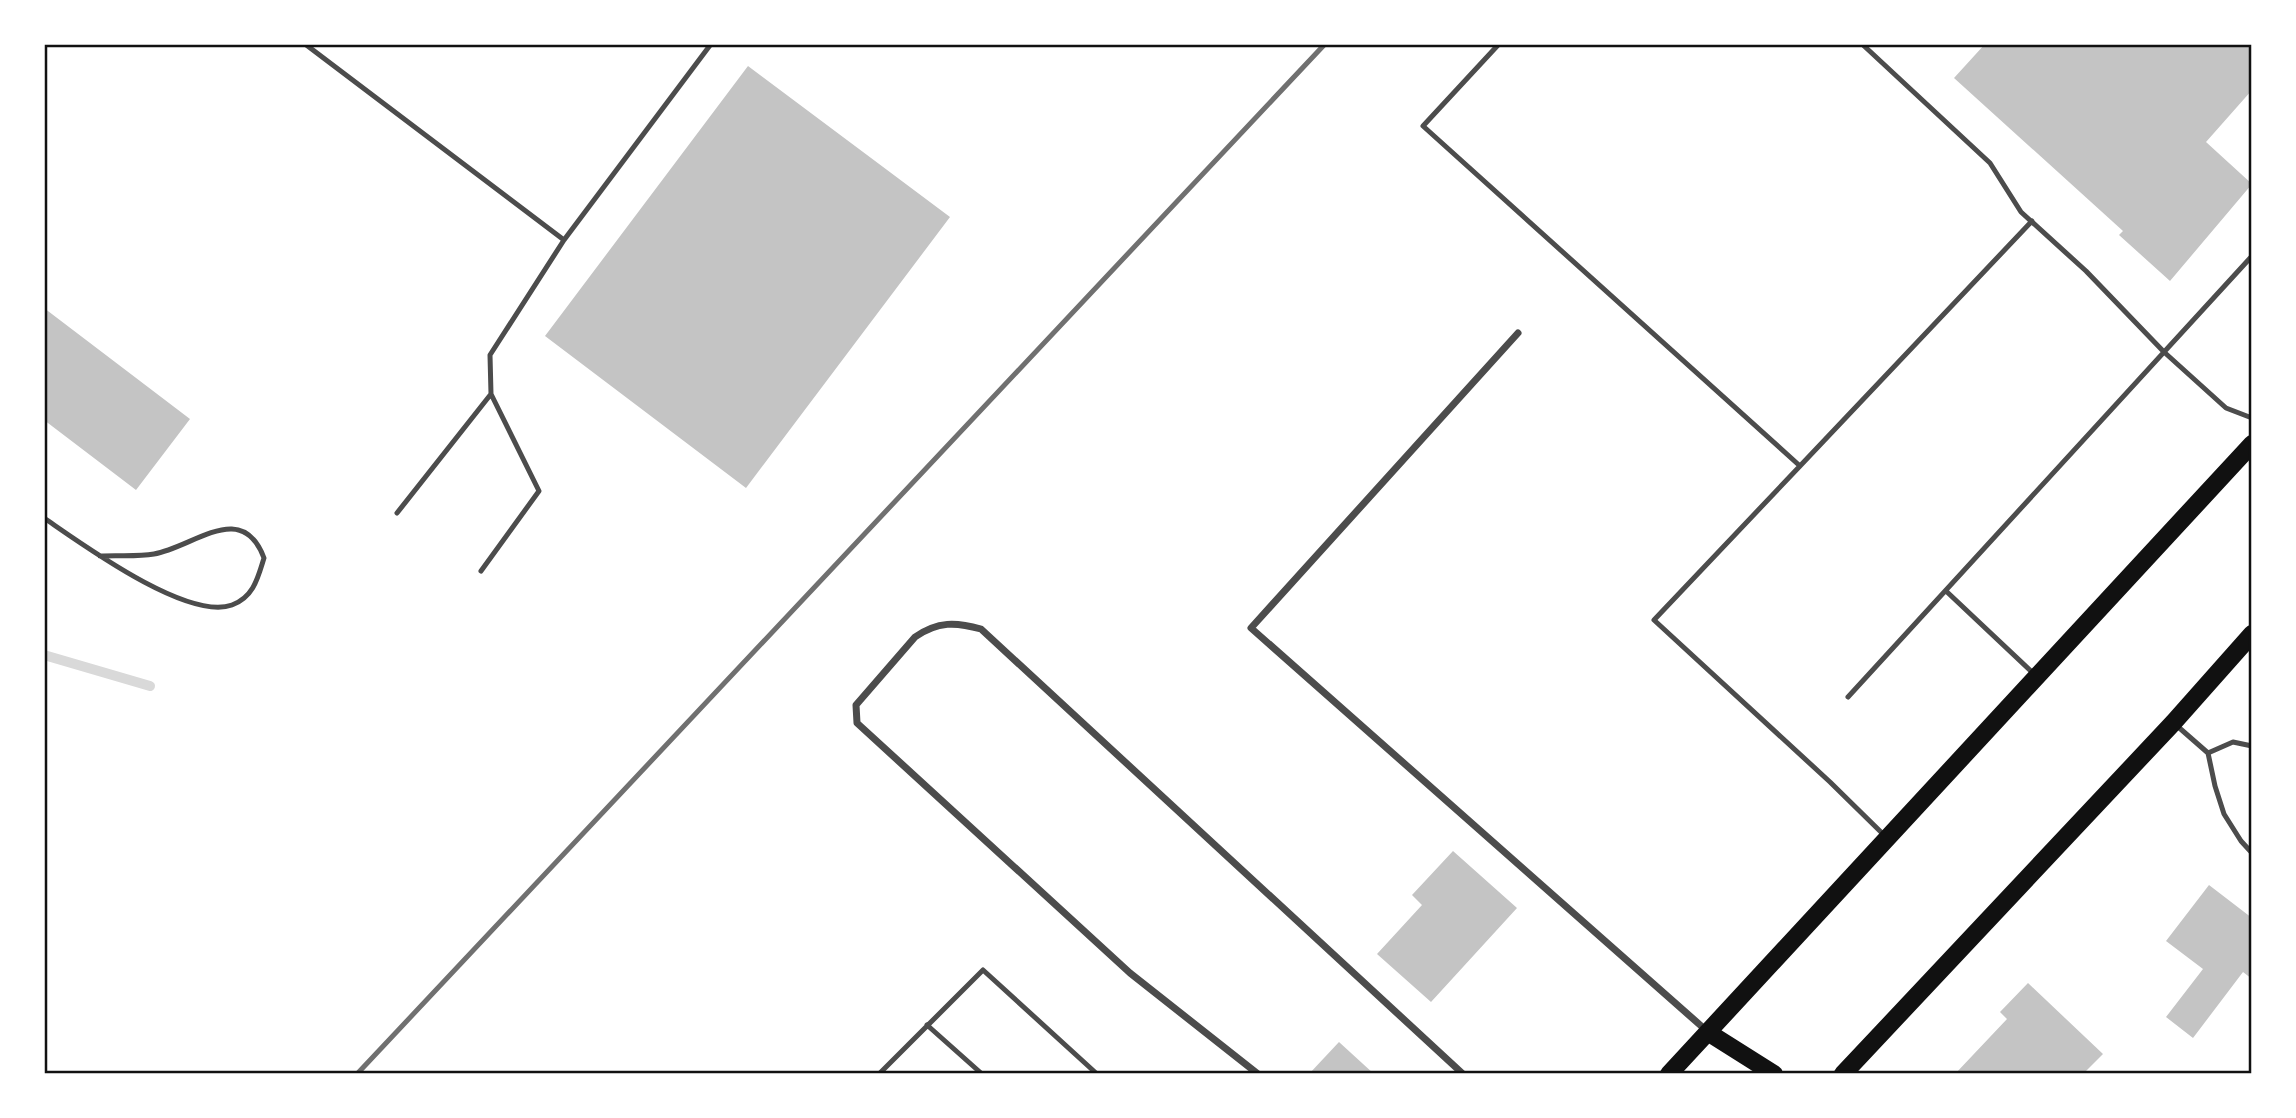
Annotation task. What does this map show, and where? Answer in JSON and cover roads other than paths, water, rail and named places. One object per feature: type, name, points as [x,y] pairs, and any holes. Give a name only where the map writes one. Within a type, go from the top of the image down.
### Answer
[{"type":"main road","points":[[1670,1074],[2252,444]]},
{"type":"main road","points":[[1843,1074],[2173,723],[2252,634]]},
{"type":"main road","points":[[1709,1033],[1774,1074]]},
{"type":"street","points":[[1518,333],[1251,628],[1709,1033]]},
{"type":"street","points":[[1258,1074],[1130,973],[857,723],[856,705],[915,637],[924,631],[955,622],[981,629],[1463,1074]]},
{"type":"lane","points":[[305,44],[564,240]]},
{"type":"lane","points":[[481,570],[539,491],[491,394],[490,355],[564,240],[710,44]]},
{"type":"lane","points":[[1499,44],[1423,126],[1800,466]]},
{"type":"lane","points":[[1862,44],[1990,163],[2021,212],[2086,271],[2164,352],[2226,408],[2252,418]]},
{"type":"lane","points":[[1889,839],[1654,620],[2032,221]]},
{"type":"lane","points":[[1848,697],[2252,256]]},
{"type":"lane","points":[[397,513],[491,394]]},
{"type":"lane","points":[[44,518],[100,555],[174,598],[207,607],[231,605],[248,594],[257,583],[264,558],[251,534],[237,528],[218,529],[192,542],[154,555],[100,555]]},
{"type":"lane","points":[[1946,591],[2038,677]]},
{"type":"lane","points":[[2173,723],[2208,753],[2224,814],[2252,853]]},
{"type":"lane","points":[[2208,753],[2232,743],[2252,746]]},
{"type":"lane","points":[[879,1074],[982,970],[1097,1074]]},
{"type":"lane","points":[[927,1025],[982,1074]]},
{"type":"waterway","points":[[44,655],[150,686]]},
{"type":"railway","points":[[357,1074],[1325,44]]}]
